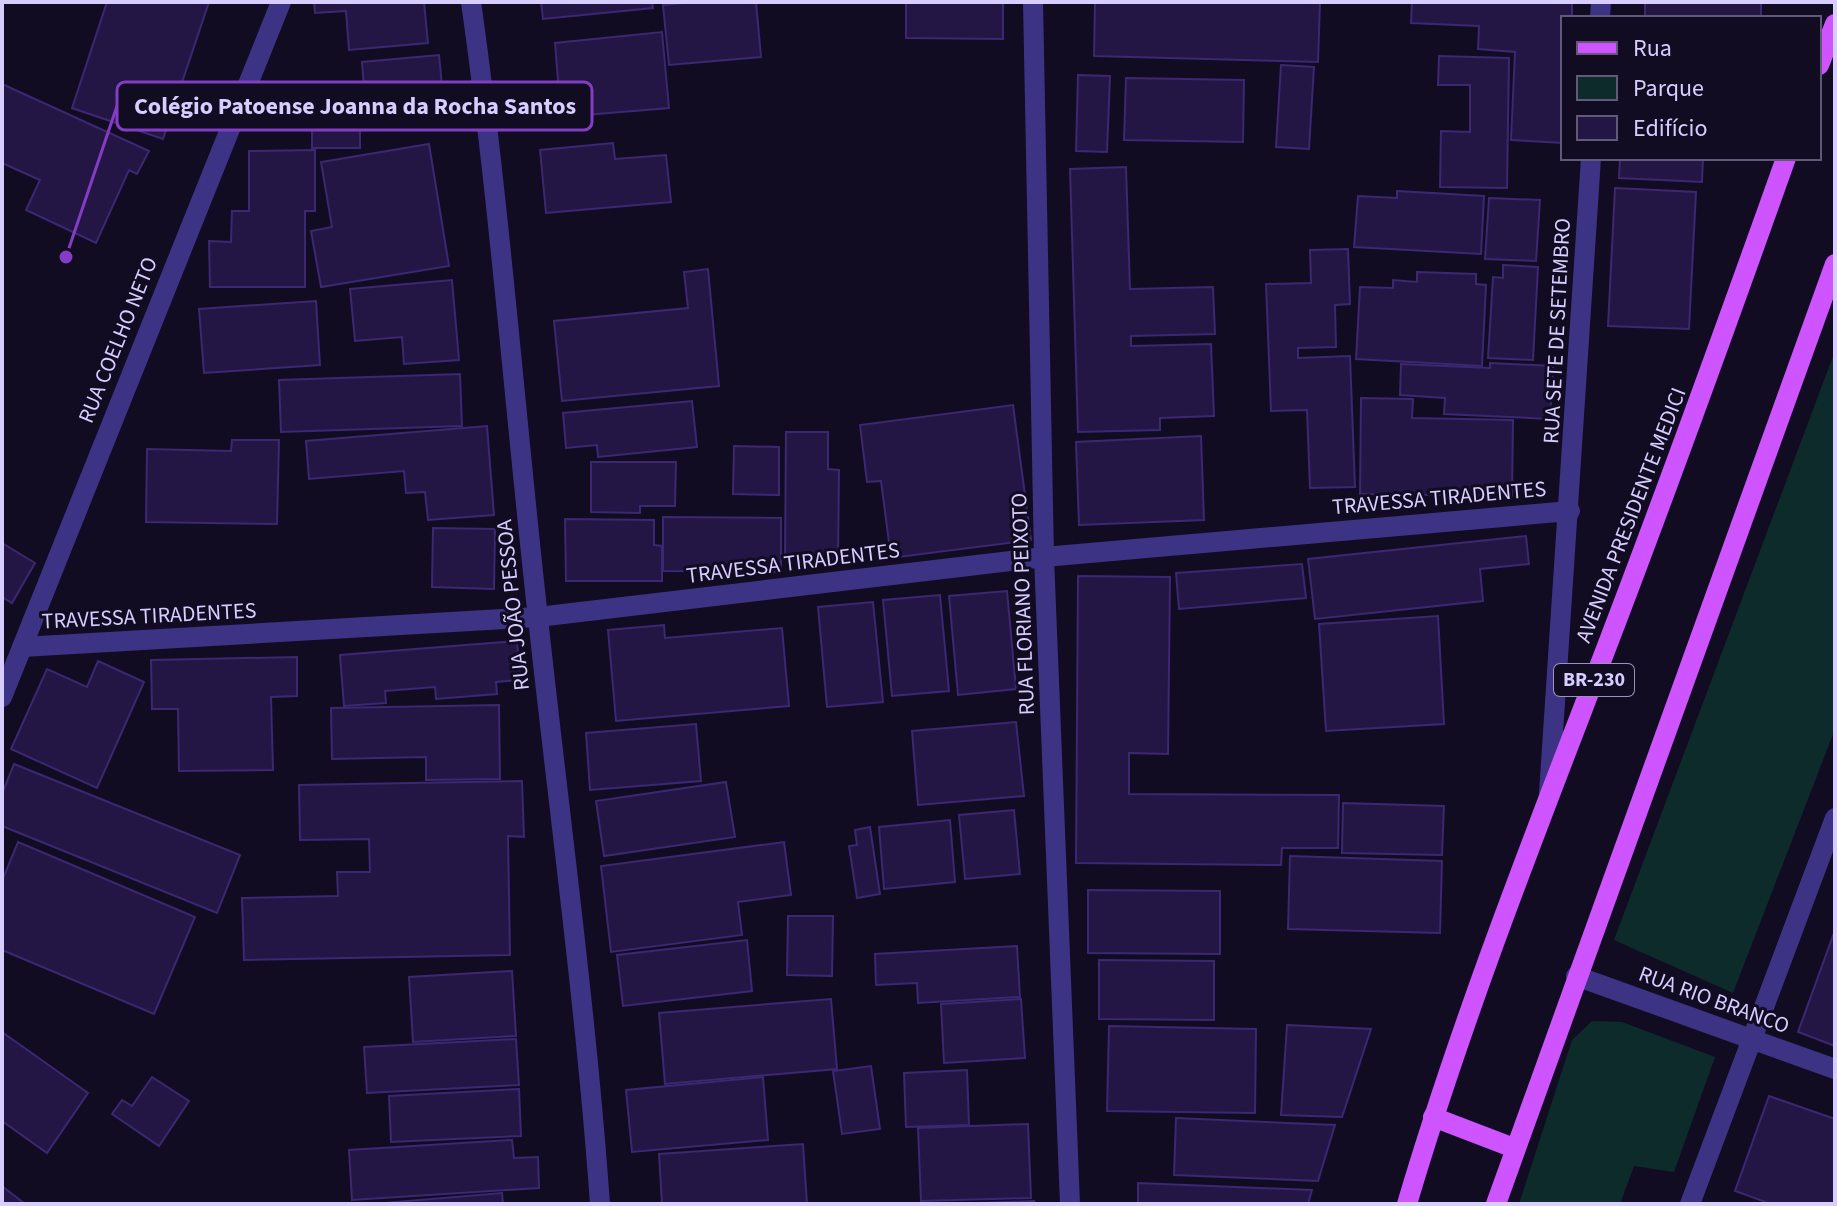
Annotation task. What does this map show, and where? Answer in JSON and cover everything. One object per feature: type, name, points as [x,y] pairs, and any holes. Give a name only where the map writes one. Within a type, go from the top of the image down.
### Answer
[{"type":"main road","points":[[1821,60],[1835,24]]},
{"type":"main road","name":"AVENIDA PRESIDENTE MEDICI","points":[[1407,1204],[1433,1117],[1548,794],[1709,377],[1785,160]]},
{"type":"main road","points":[[1496,1204],[1835,264]]},
{"type":"main road","points":[[1433,1117],[1514,1148]]},
{"type":"street","name":"RUA COELHO NETO","points":[[2,697],[281,2]]},
{"type":"street","name":"RUA JOÃO PESSOA","points":[[471,2],[491,147],[538,617],[590,1060],[600,1204]]},
{"type":"street","name":"RUA FLORIANO PEIXOTO","points":[[1033,2],[1044,557],[1070,1204]]},
{"type":"street","name":"RUA SETE DE SETEMBRO","points":[[1548,794],[1570,511],[1591,160]]},
{"type":"street","name":"TRAVESSA TIRADENTES","points":[[22,647],[538,617],[1044,557],[1570,511]]},
{"type":"street","points":[[1690,1204],[1835,818]]},
{"type":"street","name":"RUA RIO BRANCO","points":[[1576,976],[1835,1069]]},
{"type":"green space","points":[[1835,351],[1835,729],[1733,993],[1614,940]]},
{"type":"green space","points":[[1592,1021],[1622,1022],[1715,1057],[1674,1172],[1634,1166],[1620,1204],[1519,1204],[1572,1040]]},
{"type":"building","points":[[107,2],[209,2],[163,139],[72,108]]},
{"type":"building","points":[[314,2],[424,2],[428,43],[349,50],[346,11],[315,13]]},
{"type":"building","points":[[541,2],[652,2],[653,8],[543,19]]},
{"type":"building","points":[[756,2],[761,57],[669,65],[663,5]]},
{"type":"building","points":[[906,2],[1003,2],[1003,39],[906,38]]},
{"type":"building","points":[[1095,2],[1320,2],[1318,62],[1094,56]]},
{"type":"building","points":[[1412,2],[1572,2],[1572,16],[1561,16],[1561,143],[1511,140],[1515,52],[1478,49],[1479,26],[1411,23]]},
{"type":"building","points":[[1645,2],[1761,2],[1761,16],[1645,16]]},
{"type":"building","points":[[662,32],[669,108],[561,117],[555,43]]},
{"type":"building","points":[[439,55],[444,106],[366,114],[362,62]]},
{"type":"building","points":[[1439,56],[1509,58],[1507,188],[1440,187],[1441,131],[1470,132],[1470,85],[1438,85]]},
{"type":"building","points":[[1281,65],[1314,67],[1309,149],[1276,147]]},
{"type":"building","points":[[1078,75],[1110,76],[1107,152],[1076,151]]},
{"type":"building","points":[[1126,78],[1244,80],[1243,142],[1124,140]]},
{"type":"building","points":[[2,84],[149,151],[137,174],[129,170],[96,243],[26,210],[40,180],[2,163]]},
{"type":"building","points":[[312,87],[360,87],[360,148],[312,148]]},
{"type":"building","points":[[613,143],[615,159],[666,155],[671,202],[546,213],[540,150]]},
{"type":"building","points":[[429,144],[449,266],[321,287],[311,231],[332,227],[321,162]]},
{"type":"building","points":[[315,150],[315,211],[305,211],[305,287],[210,287],[209,241],[231,242],[232,211],[249,211],[249,151]]},
{"type":"building","points":[[1620,160],[1703,160],[1702,182],[1619,178]]},
{"type":"building","points":[[1126,167],[1130,289],[1213,287],[1215,334],[1131,336],[1131,346],[1211,344],[1214,416],[1160,418],[1160,430],[1078,432],[1070,169]]},
{"type":"building","points":[[1615,188],[1696,192],[1689,329],[1608,326]]},
{"type":"building","points":[[1397,191],[1484,196],[1481,254],[1354,247],[1358,196],[1397,198]]},
{"type":"building","points":[[1489,198],[1540,200],[1536,261],[1485,259]]},
{"type":"building","points":[[1348,249],[1350,304],[1335,305],[1336,347],[1298,348],[1298,358],[1350,356],[1355,487],[1310,488],[1307,410],[1271,411],[1266,284],[1311,283],[1310,250]]},
{"type":"building","points":[[1503,265],[1538,267],[1533,360],[1488,358],[1493,277],[1503,278]]},
{"type":"building","points":[[708,269],[719,386],[562,401],[554,321],[688,308],[684,272]]},
{"type":"building","points":[[1417,272],[1476,274],[1476,284],[1486,285],[1482,366],[1356,359],[1360,287],[1393,288],[1393,280],[1417,282]]},
{"type":"building","points":[[452,280],[459,360],[404,364],[402,337],[355,341],[350,289]]},
{"type":"building","points":[[316,301],[320,365],[204,373],[199,309]]},
{"type":"building","points":[[1490,363],[1553,366],[1550,419],[1444,414],[1445,398],[1400,395],[1401,364],[1490,368]]},
{"type":"building","points":[[460,374],[462,426],[281,432],[279,380]]},
{"type":"building","points":[[1361,398],[1413,399],[1412,418],[1513,420],[1512,496],[1360,494]]},
{"type":"building","points":[[692,401],[697,447],[598,457],[597,445],[566,448],[563,413]]},
{"type":"building","points":[[1013,405],[1031,540],[891,558],[881,481],[867,482],[860,425]]},
{"type":"building","points":[[487,426],[494,515],[428,520],[425,492],[406,493],[404,471],[309,479],[306,441]]},
{"type":"building","points":[[786,432],[828,432],[828,469],[839,470],[838,559],[785,559]]},
{"type":"building","points":[[1201,436],[1204,520],[1079,525],[1076,442]]},
{"type":"building","points":[[232,440],[279,440],[277,524],[146,522],[147,449],[231,451]]},
{"type":"building","points":[[734,446],[779,447],[779,495],[733,494]]},
{"type":"building","points":[[591,462],[676,462],[675,506],[640,506],[640,513],[591,512]]},
{"type":"building","points":[[663,517],[781,518],[781,572],[663,571]]},
{"type":"building","points":[[565,519],[654,520],[654,545],[662,546],[662,581],[566,581]]},
{"type":"building","points":[[433,528],[495,529],[494,589],[432,587]]},
{"type":"building","points":[[1526,536],[1529,564],[1480,569],[1483,601],[1315,619],[1308,559]]},
{"type":"building","points":[[2,543],[35,563],[12,603],[2,597]]},
{"type":"building","points":[[1302,564],[1306,598],[1179,609],[1176,573]]},
{"type":"building","points":[[1078,576],[1170,577],[1168,754],[1129,753],[1129,794],[1339,795],[1338,848],[1282,848],[1281,865],[1076,863]]},
{"type":"building","points":[[1007,591],[1016,689],[958,695],[949,596]]},
{"type":"building","points":[[940,595],[949,691],[892,696],[883,600]]},
{"type":"building","points":[[873,602],[883,702],[827,707],[818,607]]},
{"type":"building","points":[[1438,616],[1444,724],[1326,731],[1319,624]]},
{"type":"building","points":[[664,625],[665,638],[782,628],[789,706],[616,721],[608,630]]},
{"type":"building","points":[[517,641],[520,680],[496,682],[497,694],[436,699],[435,687],[385,691],[386,703],[344,706],[340,655]]},
{"type":"building","points":[[297,657],[297,696],[271,697],[273,770],[179,771],[178,709],[152,709],[151,660]]},
{"type":"building","points":[[98,661],[144,682],[97,788],[11,749],[47,669],[87,687]]},
{"type":"building","points":[[499,705],[500,779],[426,780],[426,757],[332,759],[331,708]]},
{"type":"building","points":[[1016,722],[1024,796],[918,805],[912,731]]},
{"type":"building","points":[[696,724],[701,781],[590,790],[586,733]]},
{"type":"building","points":[[14,764],[240,855],[217,913],[2,826],[2,794]]},
{"type":"building","points":[[522,781],[524,837],[508,836],[510,955],[244,960],[242,898],[338,896],[337,872],[370,872],[369,839],[300,840],[299,785]]},
{"type":"building","points":[[726,782],[735,837],[604,856],[596,801]]},
{"type":"building","points":[[1343,803],[1444,806],[1442,855],[1342,853]]},
{"type":"building","points":[[1014,810],[1020,874],[965,879],[959,815]]},
{"type":"building","points":[[950,820],[955,882],[884,889],[879,827]]},
{"type":"building","points":[[870,827],[880,894],[857,898],[849,846],[857,845],[855,830]]},
{"type":"building","points":[[18,842],[195,917],[154,1014],[2,950],[2,881]]},
{"type":"building","points":[[784,842],[791,895],[738,902],[742,935],[611,952],[601,866]]},
{"type":"building","points":[[1290,856],[1442,861],[1440,933],[1288,929]]},
{"type":"building","points":[[1088,890],[1220,891],[1220,954],[1088,953]]},
{"type":"building","points":[[788,916],[833,916],[832,976],[787,975]]},
{"type":"building","points":[[1835,930],[1835,1046],[1798,1032]]},
{"type":"building","points":[[747,940],[752,991],[623,1006],[617,955]]},
{"type":"building","points":[[1017,946],[1020,997],[918,1003],[917,983],[876,985],[875,954]]},
{"type":"building","points":[[1099,960],[1214,961],[1214,1020],[1099,1019]]},
{"type":"building","points":[[512,971],[516,1036],[413,1042],[409,977]]},
{"type":"building","points":[[831,999],[837,1069],[665,1084],[659,1013]]},
{"type":"building","points":[[1021,999],[1025,1058],[944,1063],[941,1004]]},
{"type":"building","points":[[1287,1025],[1371,1029],[1342,1117],[1281,1115]]},
{"type":"building","points":[[1109,1026],[1256,1029],[1255,1113],[1107,1111]]},
{"type":"building","points":[[2,1032],[88,1093],[47,1153],[2,1121]]},
{"type":"building","points":[[516,1039],[519,1085],[367,1093],[364,1047]]},
{"type":"building","points":[[871,1066],[880,1129],[842,1134],[833,1071]]},
{"type":"building","points":[[967,1070],[969,1125],[906,1127],[904,1073]]},
{"type":"building","points":[[152,1077],[189,1101],[159,1146],[112,1114],[122,1100],[132,1106]]},
{"type":"building","points":[[763,1077],[768,1140],[632,1152],[626,1090]]},
{"type":"building","points":[[519,1089],[521,1136],[391,1142],[389,1096]]},
{"type":"building","points":[[1769,1096],[1835,1119],[1835,1204],[1771,1204],[1735,1191]]},
{"type":"building","points":[[1176,1118],[1335,1125],[1318,1181],[1174,1175]]},
{"type":"building","points":[[1028,1124],[1031,1198],[921,1201],[918,1128]]},
{"type":"building","points":[[512,1140],[514,1158],[538,1157],[539,1188],[352,1200],[349,1150]]},
{"type":"building","points":[[803,1144],[807,1204],[662,1204],[659,1154]]},
{"type":"building","points":[[1138,1183],[1312,1190],[1308,1204],[1138,1204]]},
{"type":"building","points":[[2,1186],[25,1204],[2,1204]]},
{"type":"building","points":[[502,1193],[503,1204],[372,1204]]},
{"type":"building","points":[[1034,1201],[1034,1204],[951,1204]]},
{"type":"place","name":"Colégio Patoense Joanna da Rocha Santos","points":[[66,257]]}]
